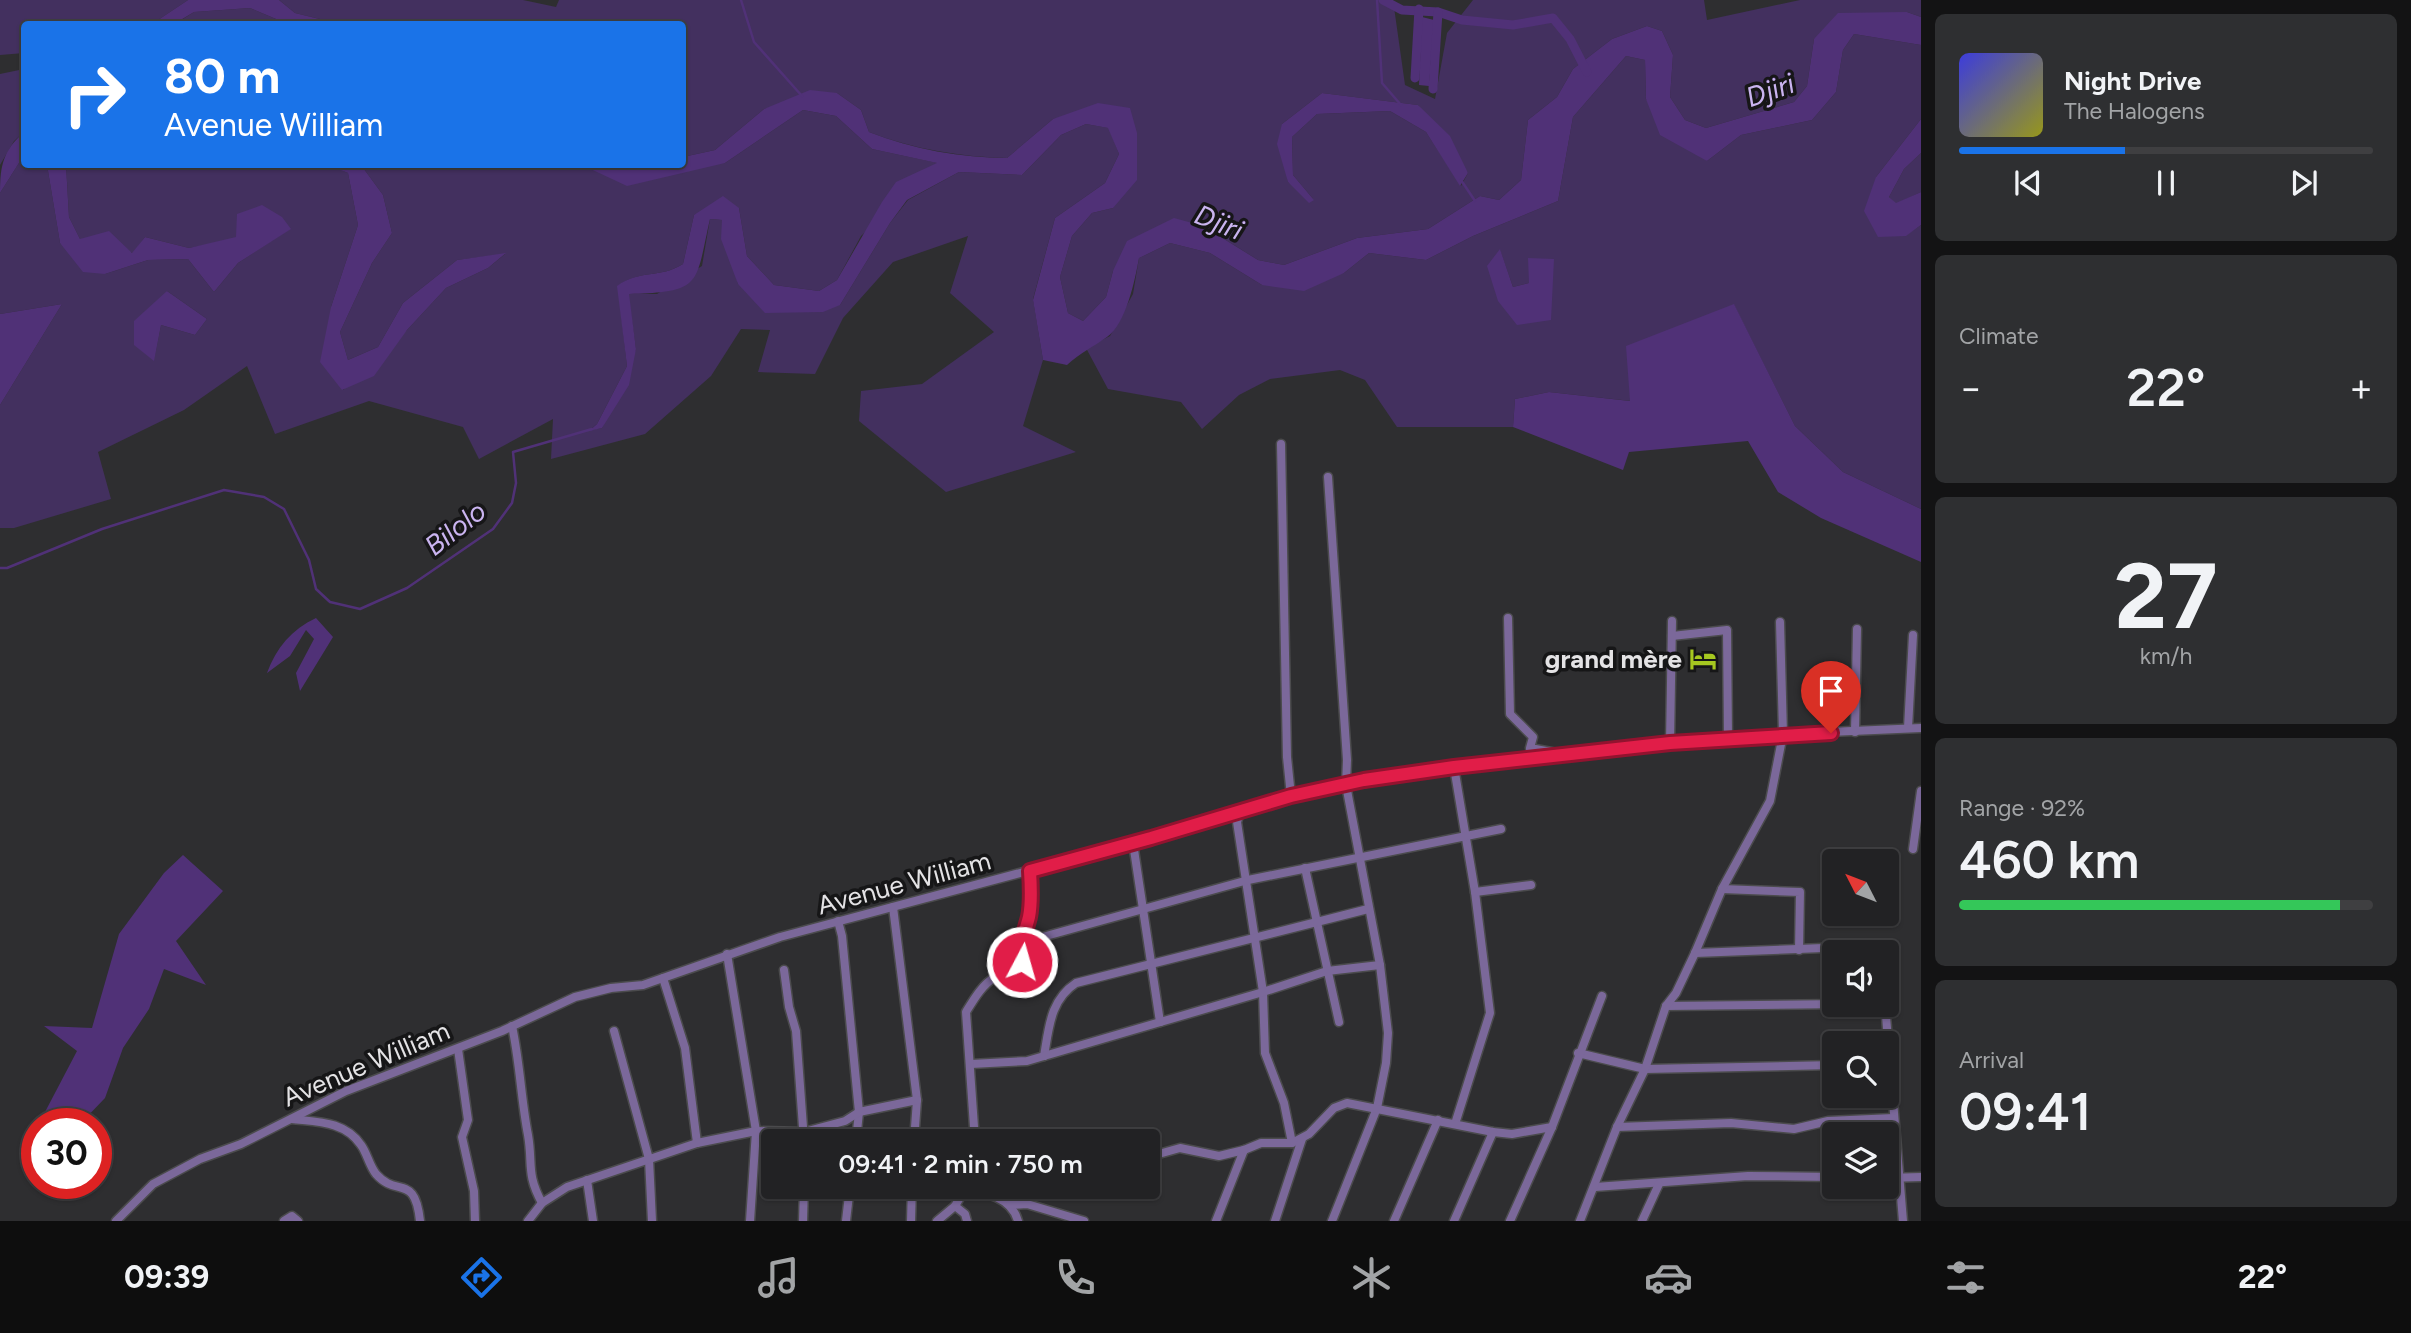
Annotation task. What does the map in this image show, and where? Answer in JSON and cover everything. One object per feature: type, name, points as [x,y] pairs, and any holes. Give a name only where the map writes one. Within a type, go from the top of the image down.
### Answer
[{"type":"street","points":[[1281,444],[1287,745],[1291,796]]},
{"type":"street","points":[[1328,477],[1346,785],[1380,965],[1388,1033],[1386,1063],[1377,1108],[1332,1221]]},
{"type":"street","points":[[1508,618],[1510,714],[1533,737],[1530,748],[1568,755]]},
{"type":"street","points":[[1670,743],[1672,621]]},
{"type":"street","points":[[1580,1221],[1617,1127],[1645,1069],[1666,1006],[1676,993],[1695,953],[1721,889],[1770,801],[1783,734],[1780,622]]},
{"type":"street","points":[[1855,732],[1857,629]]},
{"type":"street","points":[[1672,636],[1727,630],[1728,738]]},
{"type":"street","points":[[1908,728],[1913,635]]},
{"type":"street","name":"Avenue William","points":[[116,1221],[153,1184],[200,1159],[241,1144],[346,1091],[458,1049],[575,997],[611,988],[643,985],[727,954],[838,921],[1133,843],[1291,796],[1454,767],[1670,743],[1783,734],[1921,728]]},
{"type":"street","points":[[1454,767],[1475,892],[1490,1013],[1455,1124]]},
{"type":"street","points":[[1913,849],[1921,791]]},
{"type":"street","points":[[1240,812],[1237,822],[1248,880],[1263,992],[1265,1053],[1284,1103],[1292,1143]]},
{"type":"street","points":[[1020,951],[1028,941],[1248,880],[1502,829]]},
{"type":"street","points":[[1133,843],[1149,964],[1160,1022]]},
{"type":"street","points":[[1305,868],[1339,1022]]},
{"type":"street","points":[[974,1129],[965,1012],[985,986],[996,977],[1019,968],[1022,962],[1020,951],[1030,911],[1030,871]]},
{"type":"street","points":[[1475,892],[1531,885]]},
{"type":"street","points":[[1721,889],[1800,892],[1799,950]]},
{"type":"street","points":[[893,907],[917,1100],[915,1129]]},
{"type":"street","points":[[1044,1056],[1054,1006],[1062,992],[1076,982],[1368,909]]},
{"type":"street","points":[[838,921],[842,936],[859,1112],[857,1129]]},
{"type":"street","points":[[1695,953],[1822,949]]},
{"type":"street","points":[[727,954],[756,1131],[750,1221]]},
{"type":"street","points":[[971,1064],[1009,1063],[1044,1056],[1327,971],[1380,965]]},
{"type":"street","points":[[784,970],[789,1007],[796,1031],[803,1129]]},
{"type":"street","points":[[663,978],[685,1048],[697,1143]]},
{"type":"street","points":[[1510,1221],[1552,1127],[1602,996]]},
{"type":"street","points":[[1666,1006],[1822,1004]]},
{"type":"street","points":[[512,1026],[521,1068],[522,1106],[532,1185],[542,1203]]},
{"type":"street","points":[[614,1031],[649,1159],[652,1221]]},
{"type":"street","points":[[458,1049],[468,1120],[462,1138],[474,1191],[475,1221]]},
{"type":"street","points":[[1578,1053],[1645,1069],[1822,1065]]},
{"type":"street","points":[[824,1129],[859,1112],[917,1100]]},
{"type":"street","points":[[1160,1154],[1180,1148],[1219,1156],[1261,1143],[1292,1143],[1302,1139],[1340,1105],[1347,1103],[1493,1132],[1512,1134],[1552,1127]]},
{"type":"street","points":[[1892,1108],[1893,1122]]},
{"type":"street","points":[[1617,1127],[1731,1123],[1794,1129],[1828,1121],[1893,1118]]},
{"type":"street","points":[[289,1119],[333,1124],[352,1133],[376,1174],[413,1193],[420,1221]]},
{"type":"street","points":[[1394,1221],[1438,1121]]},
{"type":"street","points":[[528,1221],[542,1203],[567,1187],[697,1143],[761,1132]]},
{"type":"street","points":[[1454,1221],[1493,1132]]},
{"type":"street","points":[[1275,1221],[1302,1139]]},
{"type":"street","points":[[1216,1221],[1244,1150]]},
{"type":"street","points":[[1595,1186],[1659,1184],[1748,1176],[1822,1177]]},
{"type":"street","points":[[1903,1221],[1899,1179],[1921,1177]]},
{"type":"street","points":[[587,1180],[593,1221]]},
{"type":"street","points":[[1642,1221],[1659,1184]]},
{"type":"street","points":[[803,1221],[804,1199]]},
{"type":"street","points":[[846,1221],[849,1199]]},
{"type":"street","points":[[911,1221],[912,1199]]},
{"type":"street","points":[[937,1221],[962,1199]]},
{"type":"street","points":[[1001,1199],[1015,1209],[1018,1221]]},
{"type":"street","points":[[1010,1205],[1027,1204],[1084,1221]]},
{"type":"street","points":[[955,1206],[965,1214],[967,1221]]},
{"type":"street","points":[[284,1221],[292,1216],[298,1221]]},
{"type":"shaded area","points":[[0,0],[188,0],[156,21],[21,21],[21,53],[0,55]]},
{"type":"shaded area","points":[[188,0],[279,0],[295,13],[328,21],[281,21],[250,8],[194,12],[179,21],[156,21]]},
{"type":"shaded area","points":[[279,0],[523,0],[556,7],[559,0],[1393,0],[1405,85],[1435,99],[1447,33],[1473,0],[1704,0],[1707,20],[1800,0],[1921,0],[1921,17],[1907,12],[1814,39],[1807,86],[1794,102],[1706,128],[1685,120],[1670,97],[1673,55],[1662,31],[1647,26],[1612,39],[1573,69],[1557,97],[1528,120],[1521,180],[1499,200],[1480,196],[1428,229],[1357,238],[1284,265],[1258,260],[1203,226],[1113,271],[1106,297],[1083,321],[1068,313],[1060,277],[1072,236],[1092,213],[1113,208],[1129,108],[1053,119],[1007,158],[955,154],[869,132],[861,110],[837,93],[764,109],[715,150],[686,156],[686,21],[328,21],[295,13]],"holes":[[[1322,93],[1418,105],[1468,173],[1461,186],[1426,132],[1390,111],[1317,114],[1292,137],[1293,175],[1314,200],[1288,182],[1282,124]]]},
{"type":"shaded area","points":[[250,8],[281,21],[180,21],[194,12]]},
{"type":"shaded area","points":[[1907,12],[1921,17],[1921,45],[1854,34],[1843,50],[1836,92],[1812,120],[1741,135],[1707,161],[1660,135],[1646,99],[1645,60],[1626,56],[1573,117],[1558,201],[1473,236],[1426,260],[1369,253],[1344,273],[1304,291],[1262,285],[1210,253],[1170,243],[1139,258],[1129,301],[1114,331],[1067,365],[1043,360],[1033,300],[1055,218],[1105,183],[1119,154],[1108,128],[1086,124],[1061,135],[1022,175],[959,172],[907,200],[840,305],[823,312],[765,313],[738,284],[721,239],[722,220],[710,219],[701,258],[692,280],[671,291],[629,294],[636,349],[629,385],[602,428],[589,431],[597,424],[627,366],[617,286],[634,278],[674,269],[683,264],[694,215],[723,196],[739,208],[747,256],[774,285],[819,291],[837,280],[896,182],[937,163],[872,149],[836,116],[803,110],[725,163],[627,186],[588,168],[686,168],[686,156],[715,150],[764,109],[810,90],[837,93],[861,110],[869,132],[920,148],[990,158],[1007,158],[1053,119],[1098,103],[1130,108],[1137,133],[1137,180],[1113,208],[1092,213],[1072,236],[1060,277],[1068,313],[1083,321],[1106,297],[1113,271],[1127,241],[1174,218],[1203,226],[1258,260],[1284,265],[1357,238],[1428,229],[1480,196],[1499,200],[1521,180],[1528,120],[1557,97],[1573,69],[1612,39],[1647,26],[1662,31],[1673,55],[1670,97],[1685,120],[1706,128],[1794,102],[1807,86],[1814,39],[1838,13]]},
{"type":"shaded area","points":[[1422,17],[1434,20],[1429,86],[1419,85]]},
{"type":"shaded area","points":[[1854,34],[1921,45],[1921,119],[1876,177],[1905,236],[1921,225],[1921,509],[1843,472],[1795,426],[1734,305],[1631,401],[1549,392],[1515,399],[1513,427],[1397,427],[1365,380],[1340,370],[1270,379],[1239,395],[1202,429],[1181,402],[1108,389],[1086,348],[1110,336],[1133,294],[1139,258],[1170,243],[1210,253],[1262,285],[1344,273],[1369,253],[1426,260],[1473,236],[1558,201],[1573,117],[1626,56],[1645,60],[1646,99],[1707,161],[1741,135],[1812,120],[1836,92],[1843,50]],"holes":[[[1500,250],[1513,287],[1529,283],[1498,301]]]},
{"type":"shaded area","points":[[21,70],[21,135],[14,141],[0,165],[0,74]]},
{"type":"shaded area","points":[[1322,93],[1418,105],[1450,136],[1468,173],[1460,186],[1426,132],[1390,111],[1317,114],[1292,137],[1293,175],[1314,200],[1309,203],[1288,182],[1277,144],[1282,124]]},
{"type":"shaded area","points":[[803,110],[836,116],[872,149],[938,163],[861,236],[837,280],[819,291],[774,285],[747,256],[739,208],[694,215],[683,264],[674,269],[634,278],[618,286],[627,366],[597,424],[590,430],[602,428],[636,349],[628,294],[657,294],[702,266],[710,219],[722,220],[738,284],[840,305],[890,223],[908,200],[959,172],[1022,175],[1061,135],[1086,124],[1109,128],[1119,154],[1105,183],[1055,218],[1033,299],[1043,360],[1023,426],[1076,452],[946,492],[859,421],[861,391],[922,384],[994,332],[950,293],[968,236],[893,262],[843,318],[815,374],[758,372],[770,330],[741,329],[711,376],[645,434],[551,459],[553,419],[479,459],[463,427],[369,401],[275,434],[247,366],[184,410],[98,452],[111,499],[14,528],[0,528],[0,405],[62,304],[0,314],[0,193],[21,160],[21,168],[48,168],[60,243],[105,274],[148,260],[188,259],[214,292],[238,263],[290,229],[189,248],[145,237],[133,253],[80,239],[69,217],[66,168],[337,168],[348,173],[358,225],[331,307],[343,390],[407,330],[446,288],[488,268],[505,254],[457,260],[403,303],[378,347],[348,360],[340,332],[372,263],[392,233],[383,195],[363,168],[686,168],[686,164],[725,163]],"holes":[[[167,291],[207,319],[195,335],[161,325],[154,360]]]},
{"type":"shaded area","points":[[1921,119],[1921,153],[1904,169],[1889,197],[1896,203],[1921,192],[1921,225],[1906,236],[1878,237],[1864,211],[1876,177]]},
{"type":"shaded area","points":[[21,135],[21,160],[0,193],[4,159]]},
{"type":"shaded area","points":[[1921,153],[1921,192],[1896,204],[1889,197],[1904,169]]},
{"type":"shaded area","points":[[48,168],[66,168],[69,217],[80,239],[109,231],[132,253],[145,237],[189,248],[236,237],[237,214],[262,205],[282,217],[291,229],[238,263],[214,292],[188,259],[148,260],[105,274],[83,272],[60,243]]},
{"type":"shaded area","points":[[336,168],[363,168],[383,195],[392,233],[372,263],[340,332],[348,360],[378,347],[403,303],[457,260],[506,253],[488,268],[446,288],[407,330],[374,376],[342,390],[320,362],[331,307],[358,225],[348,173]]},
{"type":"shaded area","points":[[1500,249],[1513,287],[1529,283],[1528,258],[1554,259],[1551,320],[1517,325],[1498,301],[1487,266]]},
{"type":"shaded area","points":[[167,291],[207,319],[195,335],[161,325],[154,361],[134,345],[134,321]]},
{"type":"shaded area","points":[[62,304],[0,405],[0,314]]},
{"type":"shaded area","points":[[1734,304],[1795,426],[1843,472],[1921,509],[1921,562],[1821,518],[1778,492],[1748,441],[1629,452],[1623,470],[1513,427],[1515,399],[1549,392],[1630,401],[1626,346]]},
{"type":"shaded area","points":[[316,618],[333,637],[300,691],[296,673],[314,639],[306,630],[290,656],[267,673],[286,640]]},
{"type":"shaded area","points":[[183,855],[223,891],[176,941],[206,985],[164,969],[149,1009],[123,1048],[105,1098],[95,1108],[47,1108],[77,1051],[44,1026],[92,1028],[119,934],[164,873]]},
{"type":"waterway","points":[[741,0],[754,42],[802,96]]},
{"type":"waterway","points":[[1377,0],[1382,83],[1401,105]]},
{"type":"waterway","points":[[1383,0],[1402,10],[1438,12],[1462,20],[1513,25],[1553,18],[1570,39],[1587,72]]},
{"type":"waterway","points":[[1415,78],[1419,9]]},
{"type":"waterway","points":[[1433,89],[1438,12]]},
{"type":"waterway","points":[[1461,180],[1475,201]]},
{"type":"waterway","name":"Bilolo","points":[[0,568],[7,568],[102,529],[224,490],[264,497],[284,509],[309,560],[316,589],[330,602],[360,609],[407,588],[493,529],[512,503],[516,483],[513,452],[592,429]]},
{"type":"place","name":"grand mère","points":[[1703,659]]},
{"type":"route","points":[[1022,962],[1022,936],[1031,899],[1030,871],[1291,796],[1364,780],[1454,767],[1670,743],[1831,733]]},
{"type":"water label","name":"Djiri","points":[[1770,90]]},
{"type":"water label","name":"Djiri","points":[[1219,222]]}]
